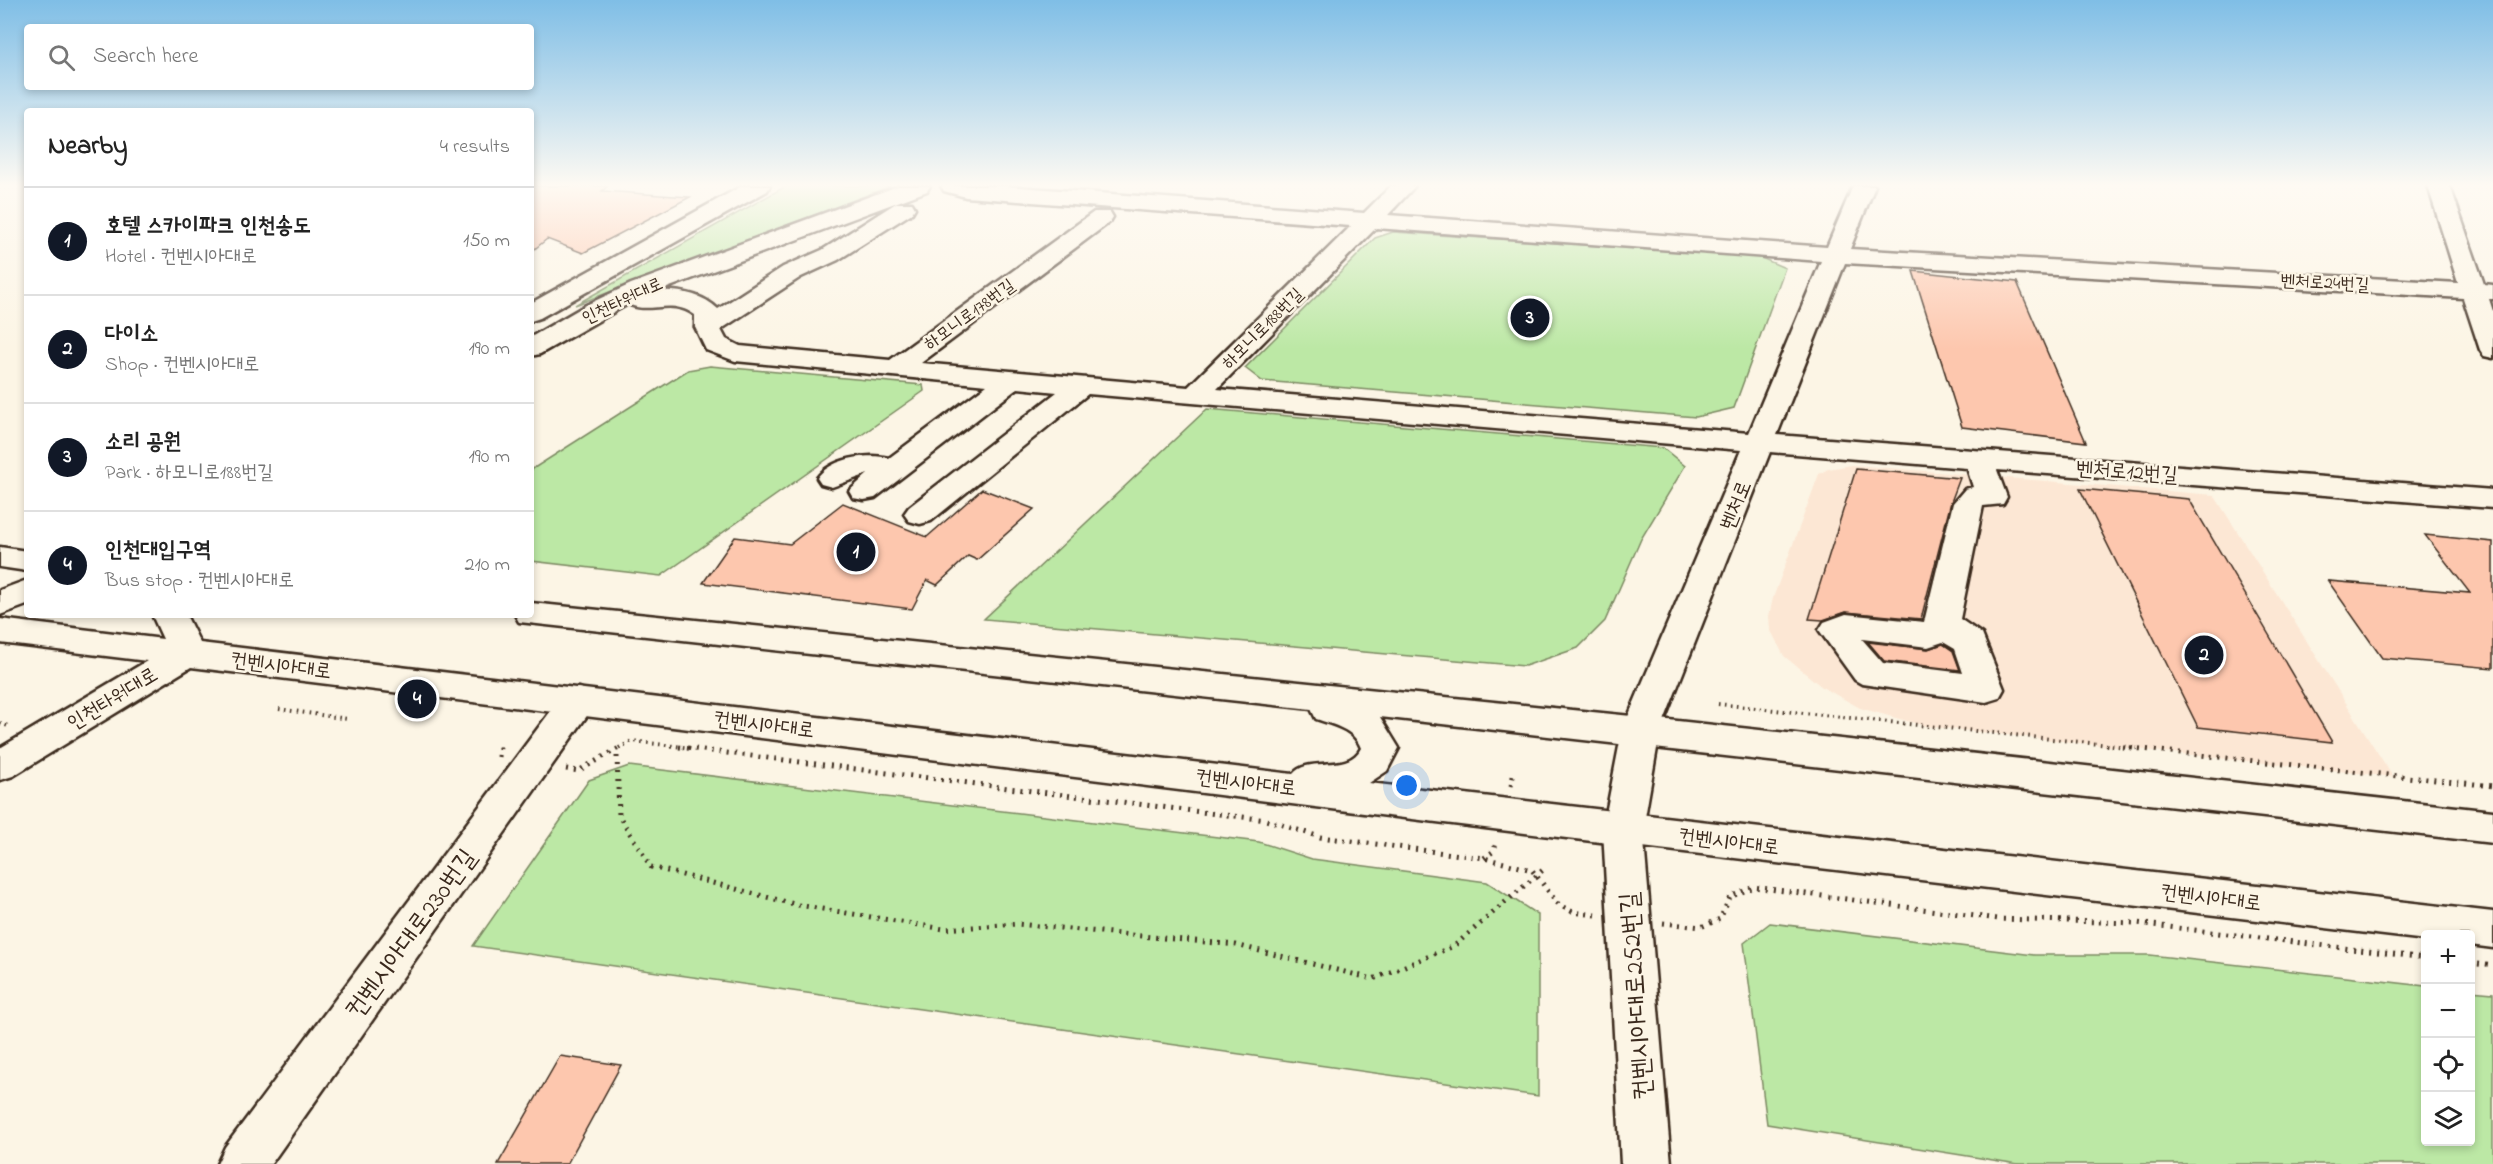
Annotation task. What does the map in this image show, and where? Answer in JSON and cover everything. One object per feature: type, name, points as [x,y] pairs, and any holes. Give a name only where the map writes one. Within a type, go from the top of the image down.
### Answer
[{"type":"street","name":"인천타워대로","points":[[534,311],[661,240]]},
{"type":"street","name":"인천타워대로","points":[[534,346],[595,310],[640,290],[773,240]]},
{"type":"street","points":[[595,310],[664,297],[685,298],[704,316],[747,302],[792,272],[830,255],[853,240]]},
{"type":"street","name":"하모니로178번길","points":[[894,369],[1069,240]]},
{"type":"street","name":"하모니로188번길","points":[[1197,394],[1350,240]]},
{"type":"street","name":"벤처로24번길","points":[[1645,240],[1834,255],[2483,291]]},
{"type":"street","name":"벤처로","points":[[1623,829],[1641,731],[1761,443],[1840,240]]},
{"type":"street","points":[[2462,240],[2483,291],[2493,350]]},
{"type":"street","name":"벤처로12번길","points":[[704,316],[715,345],[735,353],[894,369],[1761,443],[2493,499]]},
{"type":"street","points":[[864,491],[1013,379]]},
{"type":"street","points":[[920,514],[1083,385]]},
{"type":"street","points":[[971,410],[1025,431]]},
{"type":"street","points":[[1943,619],[1968,503],[1976,496],[1992,496],[1979,460]]},
{"type":"street","points":[[832,478],[850,468],[868,464],[901,463]]},
{"type":"street","points":[[901,463],[887,479],[886,488],[910,499],[931,499],[959,483]]},
{"type":"street","points":[[0,557],[24,561]]},
{"type":"street","points":[[0,604],[24,592]]},
{"type":"street","points":[[534,614],[1641,731],[2493,827]]},
{"type":"street","points":[[170,618],[187,653]]},
{"type":"street","name":"컨벤시아대로","points":[[0,631],[1623,829],[2493,930]]},
{"type":"street","name":"인천타워대로","points":[[0,766],[187,653]]},
{"type":"street","points":[[1261,784],[1333,779],[1360,770],[1374,761],[1380,747],[1376,733],[1364,722],[1274,694]]},
{"type":"street","name":"컨벤시아대로230번길","points":[[242,1164],[578,701]]},
{"type":"street","name":"컨벤시아대로252번길","points":[[1623,829],[1646,1164]]},
{"type":"path","points":[[1718,704],[2493,786]]},
{"type":"path","points":[[279,709],[348,719]]},
{"type":"path","points":[[578,771],[632,741],[1266,820],[1320,837],[1484,858],[1532,870],[1559,905],[1573,912]]},
{"type":"path","points":[[499,759],[500,742]]},
{"type":"path","points":[[617,756],[619,816],[651,867],[798,905],[944,929],[1017,924],[1236,945],[1372,979],[1454,946],[1544,869]]},
{"type":"path","points":[[1484,858],[1494,851]]},
{"type":"path","points":[[1701,927],[1720,919],[1730,897],[1754,888],[1998,918],[2136,923],[2421,957]]},
{"type":"path","points":[[2475,964],[2493,966]]},
{"type":"shaded area","points":[[1852,465],[2214,495],[2393,777],[1925,726],[1860,708],[1822,687],[1784,656],[1770,629],[1769,616],[1773,598],[1819,474],[1828,469]]},
{"type":"green space","points":[[690,240],[747,240],[575,305]]},
{"type":"green space","points":[[1373,240],[1515,240],[1759,257],[1785,268],[1734,408],[1696,417],[1262,381],[1245,368]]},
{"type":"green space","points":[[710,366],[923,385],[924,391],[661,576],[534,561],[534,468],[688,370]]},
{"type":"green space","points":[[1207,409],[1663,448],[1685,466],[1641,539],[1605,621],[1578,648],[1525,666],[984,619]]},
{"type":"green space","points":[[629,766],[1259,842],[1312,859],[1487,882],[1538,915],[1538,1096],[473,946],[589,780]]},
{"type":"green space","points":[[1770,923],[2034,955],[2150,955],[2421,986],[2421,1146],[2475,1146],[2475,991],[2493,993],[2493,1164],[2018,1164],[1767,1124],[1744,943]]},
{"type":"building","points":[[534,240],[545,240],[534,250]]},
{"type":"building","points":[[550,240],[607,240],[583,253]]},
{"type":"building","points":[[1913,271],[2017,282],[2086,442],[1962,427]]},
{"type":"building","points":[[1856,469],[1960,478],[1951,502],[1921,619],[1846,612],[1823,620],[1809,619]]},
{"type":"building","points":[[982,489],[1034,509],[977,560],[968,556],[937,585],[927,580],[912,609],[703,583],[735,537],[790,544],[843,503],[927,537]]},
{"type":"building","points":[[2080,489],[2189,499],[2332,742],[2198,727]]},
{"type":"building","points":[[2425,535],[2493,542],[2493,668],[2382,658],[2328,581],[2470,593]]},
{"type":"building","points":[[1868,642],[1928,649],[1943,644],[1953,651],[1960,670],[1884,661]]},
{"type":"building","points":[[560,1056],[621,1065],[567,1164],[498,1164]]},
{"type":"place","name":"소리 공원","points":[[1530,318]]},
{"type":"place","name":"호텔 스카이파크 인천송도","points":[[856,552]]},
{"type":"place","name":"다이소","points":[[2204,655]]},
{"type":"place","name":"인천대입구역","points":[[417,699]]}]
